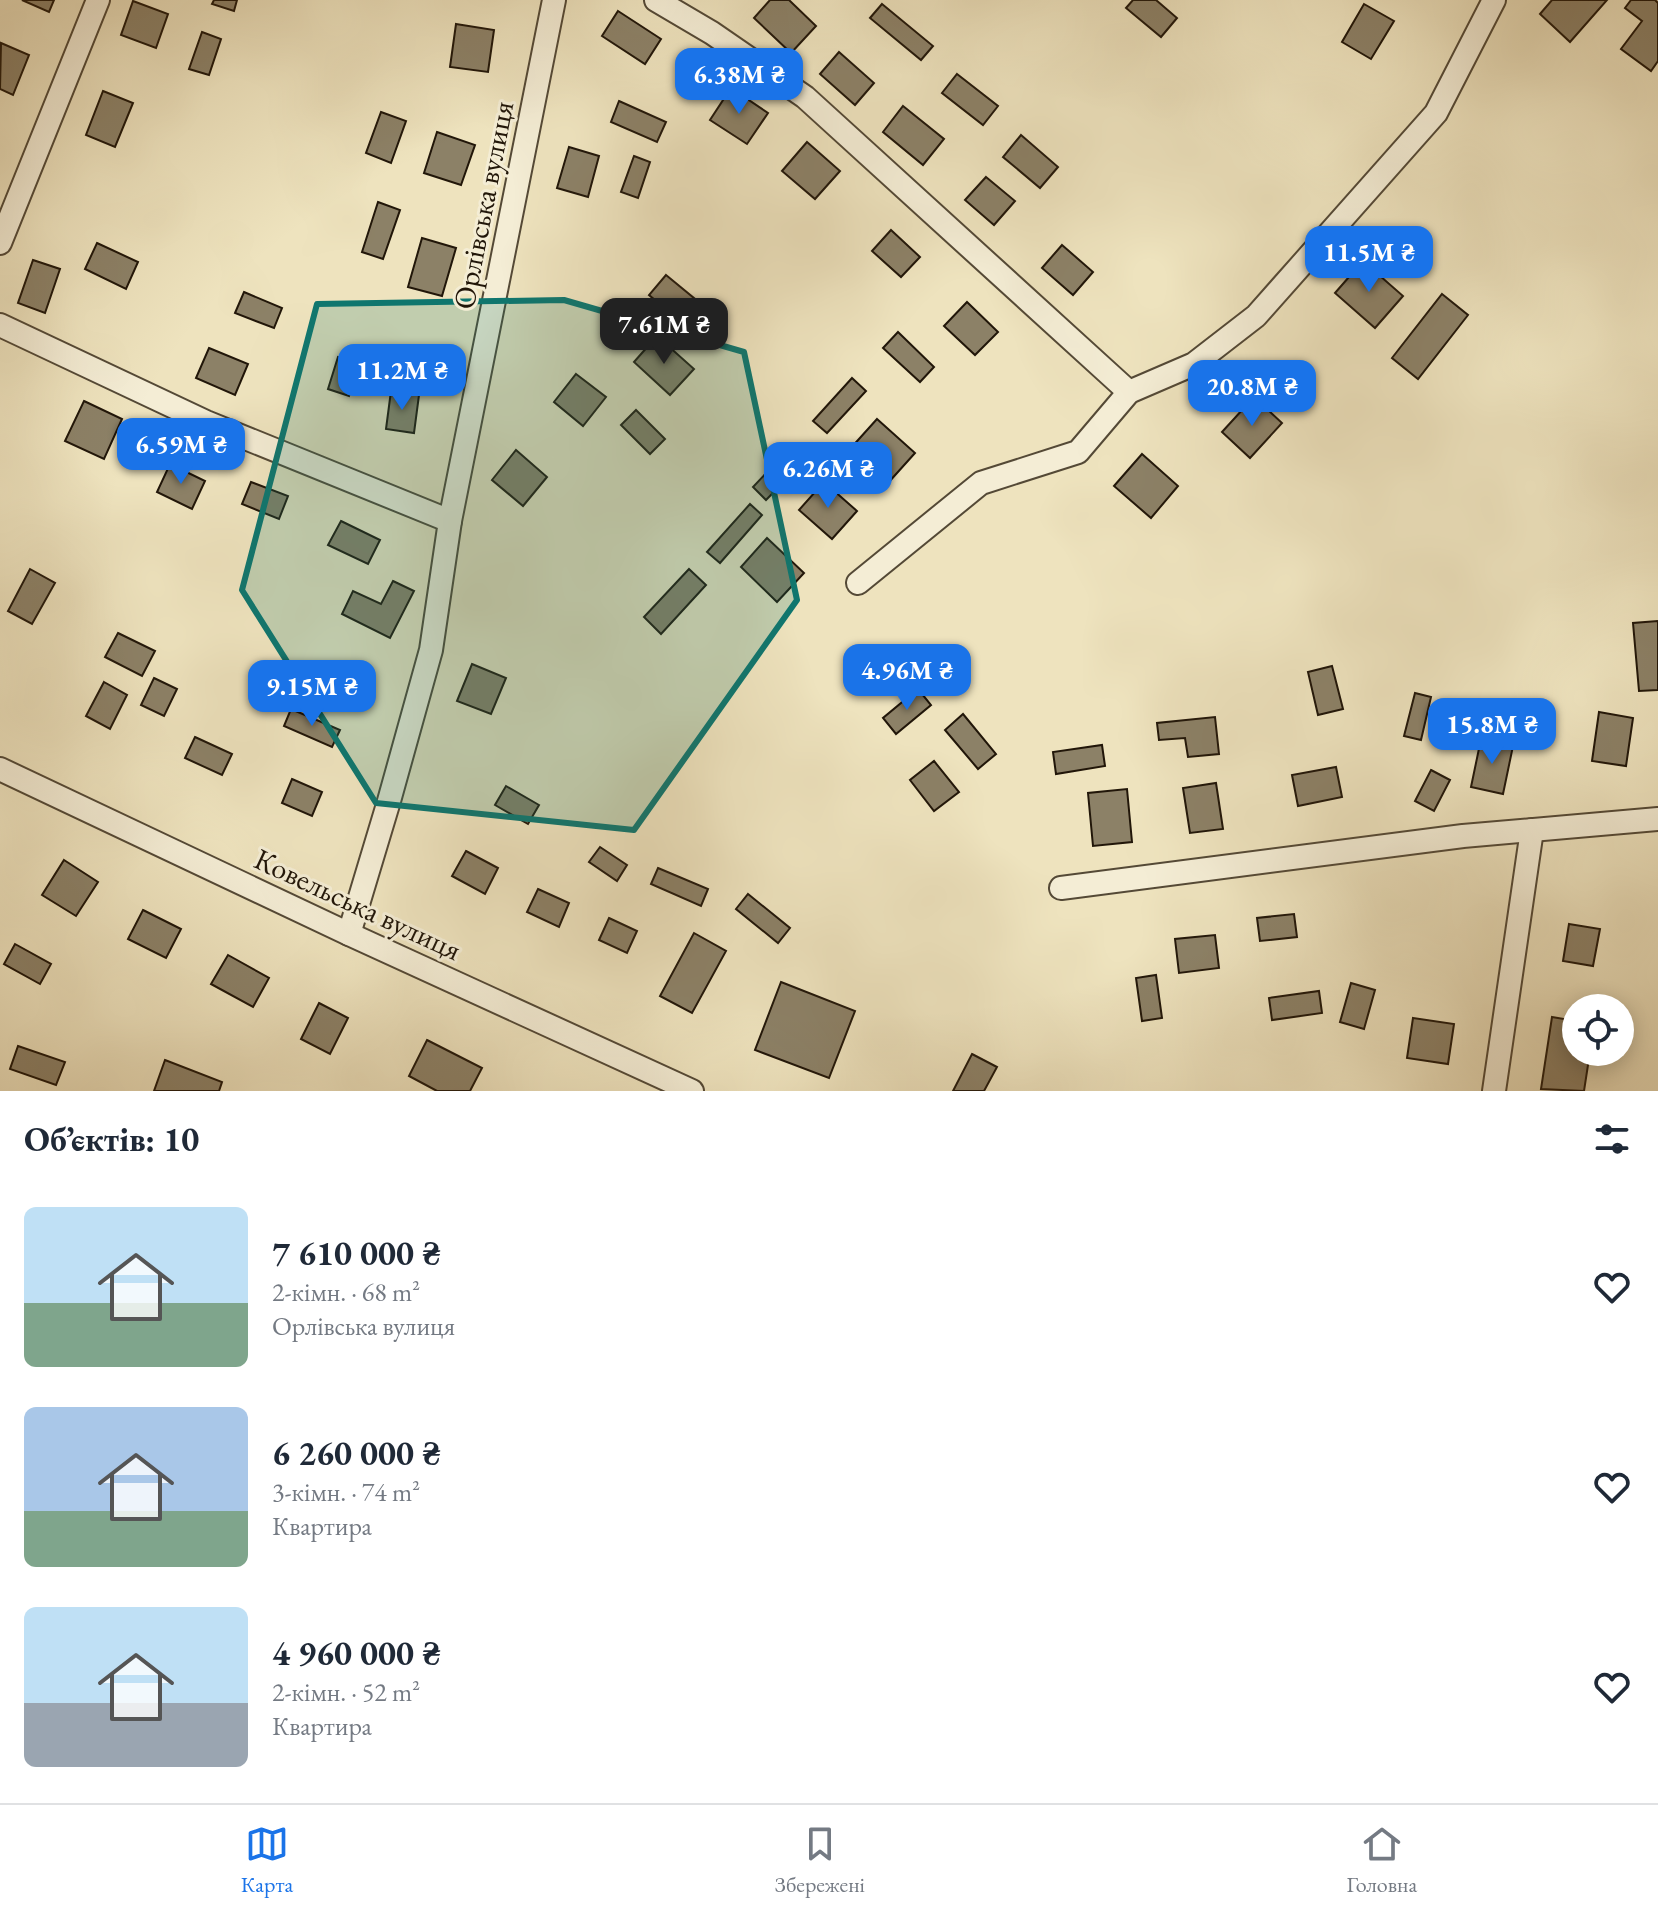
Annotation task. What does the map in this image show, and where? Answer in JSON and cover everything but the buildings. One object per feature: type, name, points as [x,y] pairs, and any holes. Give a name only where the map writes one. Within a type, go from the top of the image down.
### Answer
[{"type":"street","points":[[0,243],[98,0]]},
{"type":"street","name":"Орлівська вулиця","points":[[349,934],[431,650],[450,521],[554,0]]},
{"type":"street","points":[[656,0],[712,33],[805,97],[1129,392]]},
{"type":"street","points":[[858,583],[981,483],[1078,452],[1129,392],[1194,364],[1256,316],[1436,113],[1494,0]]},
{"type":"street","points":[[0,325],[206,422],[450,521]]},
{"type":"street","name":"Ковельська вулиця","points":[[0,769],[692,1091]]},
{"type":"street","points":[[1061,888],[1463,836],[1658,819]]},
{"type":"street","points":[[1494,1091],[1532,830]]},
{"type":"highlighted area","points":[[564,300],[744,352],[797,600],[634,830],[376,803],[242,590],[317,304]]}]
